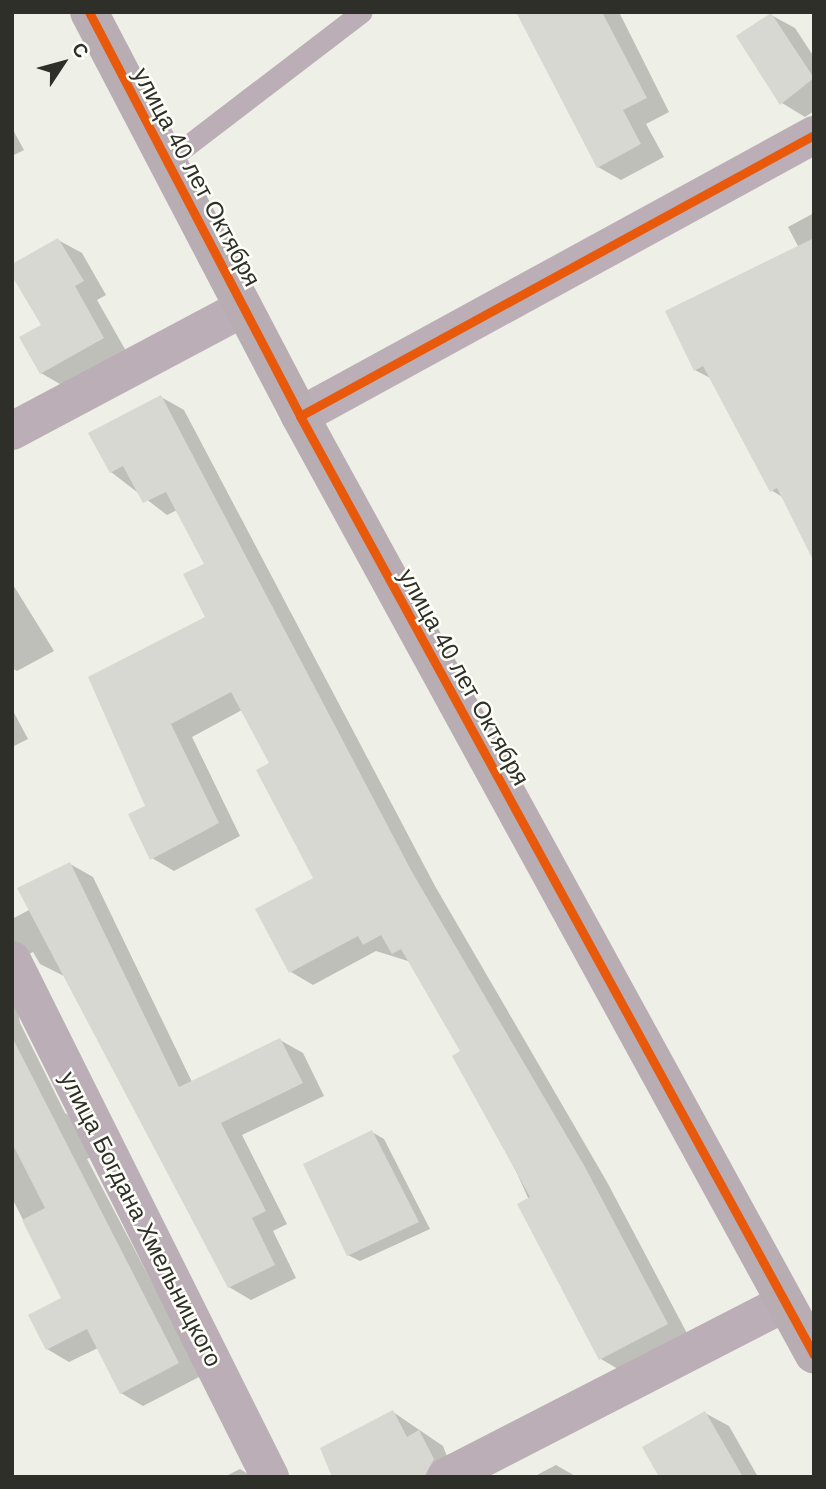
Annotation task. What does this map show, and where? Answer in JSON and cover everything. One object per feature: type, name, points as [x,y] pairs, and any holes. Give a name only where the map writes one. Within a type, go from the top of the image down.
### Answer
[{"type":"street","name":"улица 40 лет Октября","points":[[89,12],[300,415],[814,1355]]},
{"type":"street","points":[[300,415],[814,135]]},
{"type":"street","points":[[12,431],[243,307]]},
{"type":"street","name":"улица Богдана Хмельницкого","points":[[12,960],[270,1477]]},
{"type":"street","points":[[446,1477],[784,1303]]},
{"type":"lane","points":[[167,161],[362,12]]},
{"type":"building","points":[[516,12],[602,12],[647,98],[623,110],[641,144],[597,168]]},
{"type":"building","points":[[771,13],[814,78],[780,105],[736,36]]},
{"type":"building","points":[[58,238],[84,281],[75,286],[104,338],[40,374],[19,337],[41,325],[12,276],[12,264]]},
{"type":"building","points":[[814,238],[814,562],[777,488],[770,492],[703,366],[694,371],[665,311]]},
{"type":"building","points":[[161,395],[412,872],[585,1167],[668,1324],[599,1360],[517,1204],[530,1197],[452,1056],[460,1051],[401,949],[392,954],[381,935],[363,945],[358,936],[289,973],[255,909],[313,878],[256,770],[269,763],[231,692],[171,724],[219,823],[150,860],[128,814],[145,806],[88,677],[205,617],[183,574],[204,564],[166,492],[143,503],[123,466],[110,473],[88,433]]},
{"type":"building","points":[[70,862],[179,1087],[280,1038],[303,1083],[221,1123],[266,1211],[252,1218],[275,1265],[228,1288],[17,888]]},
{"type":"building","points":[[12,1037],[179,1363],[120,1394],[87,1329],[46,1350],[28,1315],[61,1298],[22,1220],[45,1208],[12,1143]]},
{"type":"building","points":[[372,1130],[419,1222],[347,1256],[303,1164]]},
{"type":"building","points":[[393,1410],[407,1437],[419,1430],[434,1459],[424,1477],[332,1477],[320,1448]]},
{"type":"building","points":[[705,1411],[743,1477],[659,1477],[642,1447]]},
{"type":"cycle path","points":[[89,12],[300,416],[814,1355]]},
{"type":"cycle path","points":[[300,416],[814,135]]}]
